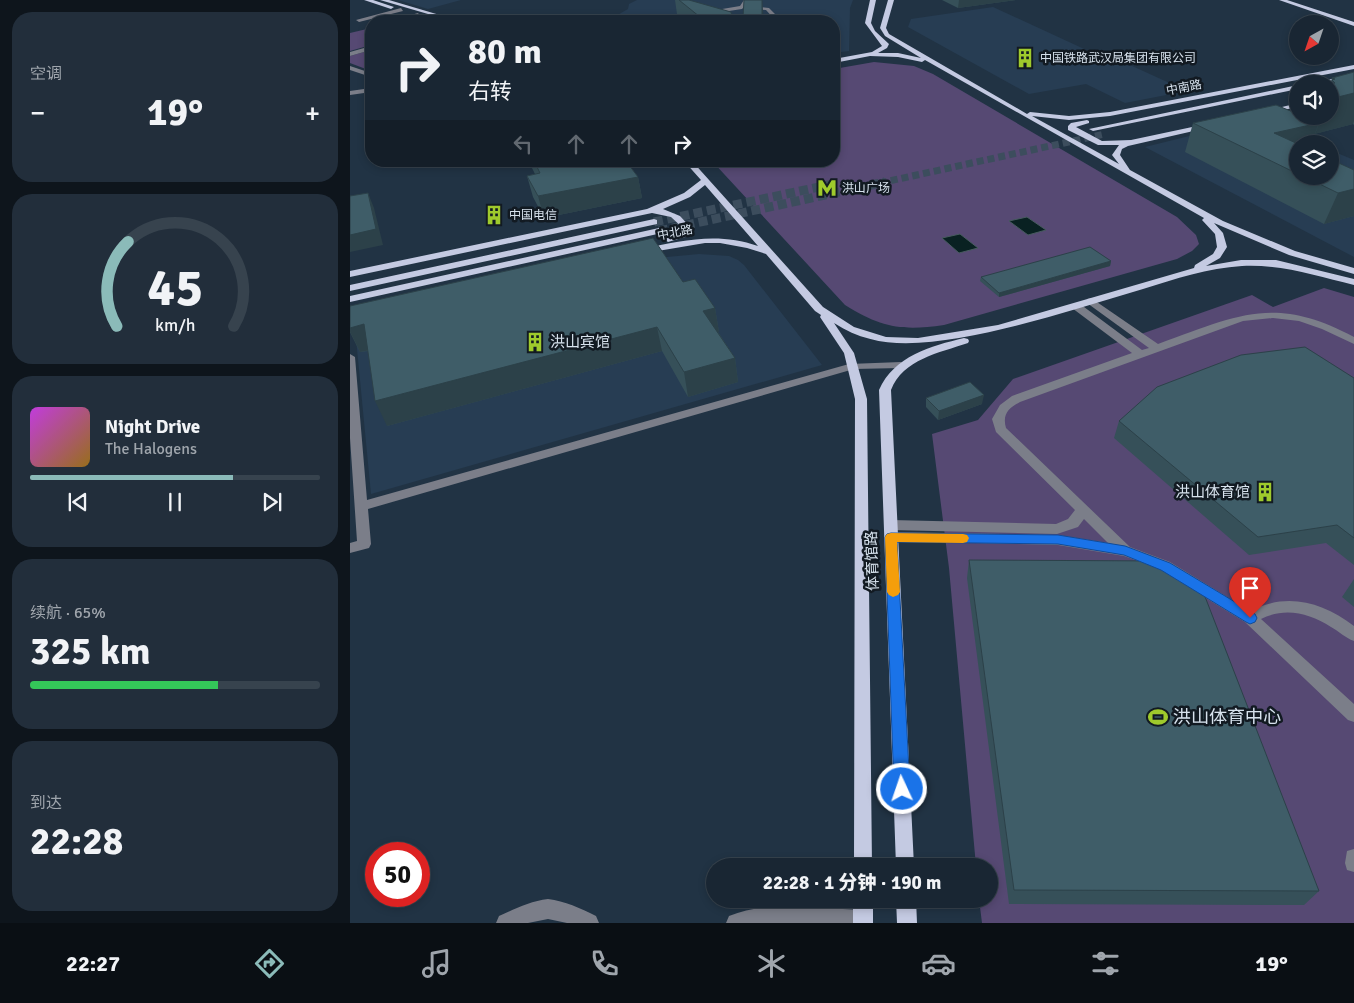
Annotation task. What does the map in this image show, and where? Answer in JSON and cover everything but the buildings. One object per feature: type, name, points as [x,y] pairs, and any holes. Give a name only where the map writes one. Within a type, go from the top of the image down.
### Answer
[{"type":"main road","points":[[367,0],[418,15]]},
{"type":"main road","points":[[384,0],[436,15]]},
{"type":"main road","points":[[840,60],[864,56],[877,52],[886,46],[868,23],[873,0]]},
{"type":"main road","points":[[891,0],[883,28],[887,35],[894,40],[1191,207],[1266,244],[1354,282]]},
{"type":"main road","points":[[1282,0],[1354,22]]},
{"type":"main road","points":[[1291,0],[1354,22]]},
{"type":"main road","points":[[864,56],[898,55],[932,62]]},
{"type":"main road","name":"中南路","points":[[1018,111],[1045,117],[1067,119],[1140,108],[1354,67]]},
{"type":"main road","points":[[1339,79],[1354,76]]},
{"type":"main road","points":[[1339,85],[1354,82]]},
{"type":"main road","name":"中南路","points":[[1093,129],[1289,89]]},
{"type":"main road","name":"中南路","points":[[1105,134],[1289,96]]},
{"type":"main road","points":[[1259,114],[1289,107]]},
{"type":"main road","points":[[1140,108],[1133,113],[1071,127],[1101,143],[1133,141],[1220,122]]},
{"type":"main road","points":[[1132,174],[1116,155],[1119,148],[1133,141]]},
{"type":"main road","points":[[693,167],[819,309],[850,329],[872,337],[896,342],[934,340],[999,328]]},
{"type":"main road","name":"中北路","points":[[350,274],[649,211],[686,195],[705,180]]},
{"type":"main road","points":[[1190,272],[1217,256],[1222,247],[1219,233],[1191,207]]},
{"type":"main road","name":"中北路","points":[[649,211],[672,213],[680,219],[688,231],[676,237],[634,250],[714,239],[737,241],[769,253]]},
{"type":"main road","name":"中北路","points":[[350,288],[656,226],[350,299]]},
{"type":"main road","points":[[901,365],[999,328],[1190,272],[1229,265],[1262,262],[1314,265],[1354,271]]},
{"type":"main road","name":"体育馆路","points":[[819,309],[849,353],[861,399],[863,858]]},
{"type":"main road","name":"体育馆路","points":[[901,365],[888,379],[885,390],[905,858]]},
{"type":"main road","points":[[863,908],[863,922]]},
{"type":"main road","points":[[907,908],[908,923]]},
{"type":"street","points":[[742,7],[747,0]]},
{"type":"street","points":[[695,15],[742,7],[767,9],[773,15]]},
{"type":"street","points":[[749,15],[752,8]]},
{"type":"street","points":[[380,15],[401,10]]},
{"type":"street","points":[[350,17],[365,22]]},
{"type":"street","points":[[359,20],[365,19]]},
{"type":"street","points":[[350,54],[365,50]]},
{"type":"street","points":[[350,68],[365,73]]},
{"type":"street","points":[[350,93],[365,91]]},
{"type":"street","points":[[1091,301],[1156,348]]},
{"type":"street","points":[[1076,306],[1140,354]]},
{"type":"street","points":[[1125,550],[1000,429],[998,417],[1003,407],[1016,400],[1228,321],[1275,314],[1312,320],[1354,341]]},
{"type":"street","points":[[350,357],[364,544],[350,548]]},
{"type":"street","points":[[362,506],[853,366],[901,365]]},
{"type":"street","points":[[891,531],[1057,529],[1073,523],[1083,510]]},
{"type":"street","points":[[891,531],[1058,540],[1125,550],[1165,566],[1250,618],[1354,714]]},
{"type":"street","points":[[1250,618],[1280,606],[1300,608],[1329,618],[1354,635]]},
{"type":"street","points":[[1354,858],[1354,863]]},
{"type":"street","points":[[506,923],[534,909],[554,909],[567,912],[589,923]]},
{"type":"street","points":[[736,923],[749,919],[775,916],[863,922]]},
{"type":"shaded area","points":[[398,0],[461,0],[428,9]]},
{"type":"shaded area","points":[[637,0],[853,0],[850,8],[849,51],[840,52],[840,15],[618,15],[628,9],[629,4]]},
{"type":"shaded area","points":[[993,7],[1121,66],[1130,65],[1187,91],[1125,103],[1086,84],[1029,94],[908,27],[911,19]]},
{"type":"shaded area","points":[[365,29],[365,47],[350,51],[350,33]]},
{"type":"shaded area","points":[[365,52],[365,69],[350,63],[350,56]]},
{"type":"shaded area","name":"洪山广场","points":[[874,62],[914,66],[933,74],[1177,217],[1196,235],[1199,244],[1192,251],[1177,259],[944,325],[916,328],[893,326],[870,319],[845,305],[718,167],[840,167],[840,68]]},
{"type":"shaded area","points":[[1258,119],[1295,135],[1289,135],[1289,185],[1339,185],[1339,154],[1354,160],[1354,257],[1145,147]]},
{"type":"shaded area","points":[[1027,217],[1046,230],[1028,235],[1009,221]]},
{"type":"shaded area","points":[[960,234],[978,248],[959,253],[942,238]]},
{"type":"shaded area","points":[[699,254],[729,256],[744,265],[822,365],[371,494],[355,328],[667,257]]},
{"type":"shaded area","name":"洪山体育中心","points":[[1324,288],[1354,297],[1354,923],[982,923],[980,908],[998,908],[998,858],[975,858],[949,568],[932,434],[978,420],[1013,379],[1252,295],[1273,307]]},
{"type":"tunnel","points":[[880,183],[1105,134]]},
{"type":"tunnel","points":[[659,231],[885,182]]},
{"type":"tunnel","points":[[654,222],[838,183]]},
{"type":"slow traffic","points":[[893,592],[891,537],[963,538]]},
{"type":"place","name":"中国铁路武汉局集团有限公司","points":[[1025,58]]},
{"type":"place","name":"洪山广场","points":[[827,188]]},
{"type":"place","name":"中国电信","points":[[494,215]]},
{"type":"place","name":"洪山宾馆","points":[[535,342]]},
{"type":"place","name":"洪山体育馆","points":[[1265,492]]},
{"type":"place","name":"洪山体育中心","points":[[1158,717]]},
{"type":"route","points":[[902,789],[891,537],[1058,540],[1125,550],[1165,566],[1250,618]]}]
